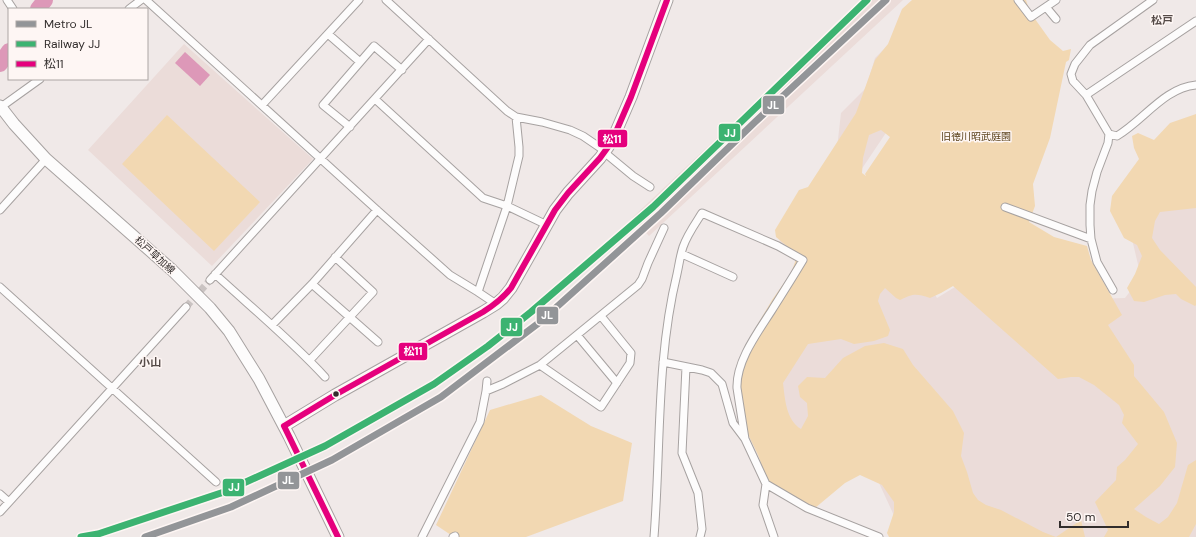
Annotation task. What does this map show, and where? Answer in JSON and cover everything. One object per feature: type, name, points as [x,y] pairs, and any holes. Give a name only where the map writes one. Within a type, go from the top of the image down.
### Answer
[{"type":"main road","points":[[284,426],[335,395],[496,304],[503,298],[518,278],[561,201],[605,152],[615,134],[667,0]]},
{"type":"main road","name":"松戸草加線","points":[[0,106],[14,124],[46,159],[172,270],[210,308],[228,331],[259,379],[284,426],[338,537]]},
{"type":"street","points":[[130,8],[141,0]]},
{"type":"street","points":[[146,0],[450,275],[496,304]]},
{"type":"street","points":[[262,105],[359,0]]},
{"type":"street","points":[[386,0],[507,111],[516,117],[542,122],[570,130],[583,136],[605,152],[633,176],[650,187]]},
{"type":"street","points":[[1018,0],[1031,17],[1056,0]]},
{"type":"street","points":[[1113,290],[1097,262],[1091,239],[1090,204],[1097,172],[1108,143],[1109,134],[1086,95],[1073,81],[1071,74],[1075,64],[1085,49],[1153,0]]},
{"type":"street","points":[[1046,7],[1056,19]]},
{"type":"street","points":[[1086,95],[1196,21]]},
{"type":"street","points":[[328,34],[360,62]]},
{"type":"street","points":[[210,280],[429,39]]},
{"type":"street","points":[[350,127],[323,104],[374,46],[402,70]]},
{"type":"street","points":[[0,106],[39,80]]},
{"type":"street","points":[[1109,134],[1118,136],[1162,100],[1178,89],[1196,85]]},
{"type":"street","points":[[375,99],[483,198],[507,206],[547,225]]},
{"type":"street","points":[[478,292],[507,206],[518,156],[519,147],[516,117]]},
{"type":"street","points":[[0,210],[46,159]]},
{"type":"street","points":[[1005,207],[1091,239]]},
{"type":"street","points":[[272,325],[312,284],[377,210]]},
{"type":"street","points":[[654,537],[658,470],[659,416],[667,321],[682,254],[682,248],[702,213],[778,246],[803,260],[749,348],[739,369],[736,380],[740,416],[745,439]]},
{"type":"street","points":[[486,392],[486,390],[503,384],[540,365],[638,285],[642,279],[649,256],[664,228]]},
{"type":"street","points":[[682,254],[733,277]]},
{"type":"street","points":[[310,360],[373,292],[336,257]]},
{"type":"street","points":[[215,274],[310,360],[325,377]]},
{"type":"street","points":[[312,284],[378,342]]},
{"type":"street","points":[[0,287],[216,482]]},
{"type":"street","points":[[0,512],[186,307]]},
{"type":"street","points":[[540,365],[601,407],[630,363],[631,353],[601,316]]},
{"type":"street","points":[[577,335],[617,383]]},
{"type":"street","points":[[663,362],[712,373],[722,384],[733,423],[745,439],[766,484],[763,505],[774,537]]},
{"type":"street","points":[[686,367],[682,453],[698,493],[702,529],[700,537]]},
{"type":"street","points":[[422,537],[480,422],[487,381]]},
{"type":"street","points":[[766,484],[807,508],[879,537]]},
{"type":"street","points":[[0,494],[9,502]]},
{"type":"shaded area","points":[[863,0],[903,0],[649,236],[632,218]]},
{"type":"shaded area","points":[[184,44],[313,159],[212,266],[88,150]]},
{"type":"shaded area","points":[[888,45],[908,100],[859,173],[937,298],[986,268],[1090,299],[1125,298],[1141,277],[1131,235],[1196,126],[1196,537],[895,537],[897,522],[879,483],[859,471],[812,505],[758,341],[807,257],[779,242],[801,204],[837,148],[841,113],[866,88],[875,58]]},
{"type":"shaded area","points":[[185,52],[210,75],[200,86],[175,63]]},
{"type":"green space","name":"旧徳川昭武庭園","points":[[912,0],[1026,0],[1032,18],[1035,19],[1050,40],[1063,51],[1071,49],[1069,60],[1066,62],[1050,138],[1033,184],[1035,206],[1029,222],[1054,237],[1087,246],[1091,260],[1122,315],[1108,325],[1134,365],[1134,376],[1164,412],[1177,443],[1175,467],[1160,486],[1134,509],[1159,524],[1168,517],[1177,503],[1188,465],[1196,460],[1196,524],[1189,537],[1104,537],[1108,530],[1095,502],[1116,480],[1117,467],[1138,444],[1122,423],[1124,415],[1119,405],[1094,385],[1079,377],[1058,379],[953,286],[930,298],[921,295],[914,295],[900,300],[885,288],[880,294],[878,301],[890,330],[888,336],[874,341],[854,344],[841,339],[808,344],[783,383],[789,415],[801,429],[808,416],[807,403],[800,397],[798,386],[807,377],[825,378],[843,358],[865,346],[884,343],[903,349],[913,365],[953,411],[964,433],[961,456],[973,493],[978,500],[1056,537],[889,537],[887,533],[894,512],[894,502],[882,485],[860,475],[845,483],[815,508],[803,503],[767,480],[758,455],[743,424],[737,371],[749,339],[772,300],[791,273],[795,262],[796,254],[776,237],[775,230],[799,190],[808,187],[856,113],[875,60],[888,44],[902,9]],"holes":[[[881,130],[890,137],[865,174],[866,176],[862,173],[863,158],[869,135]]]},
{"type":"green space","points":[[1196,114],[1196,208],[1160,212],[1155,221],[1152,238],[1160,250],[1196,287],[1196,305],[1195,306],[1181,299],[1176,294],[1165,295],[1144,302],[1134,301],[1127,288],[1135,274],[1142,256],[1137,245],[1124,238],[1110,211],[1112,196],[1139,159],[1134,148],[1132,136],[1138,133],[1154,140],[1170,123]]},
{"type":"green space","points":[[167,115],[260,202],[214,251],[122,164]]},
{"type":"green space","points":[[541,395],[591,426],[632,443],[623,501],[526,537],[454,537],[436,525],[490,410]]},
{"type":"green space","points":[[1081,520],[1085,537],[1056,537]]},
{"type":"waterway","points":[[39,8],[45,0]]},
{"type":"waterway","points":[[0,64],[8,52]]},
{"type":"tunnel","points":[[186,307],[210,280]]},
{"type":"metro line","name":"JL","points":[[145,537],[231,507],[332,460],[441,397],[540,322],[661,213],[755,122],[886,0]]},
{"type":"rail line","name":"JJ","points":[[81,537],[98,534],[224,492],[325,446],[434,384],[488,346],[531,312],[653,207],[867,0]]},
{"type":"transit line","name":"松11","points":[[284,426],[335,395],[483,312],[508,292],[555,210],[608,147],[631,97],[667,0]]},
{"type":"transit line","name":"松11","points":[[284,426],[338,537]]},
{"type":"district","name":"松戸","points":[[1162,20]]},
{"type":"district","name":"小山","points":[[150,362]]}]
